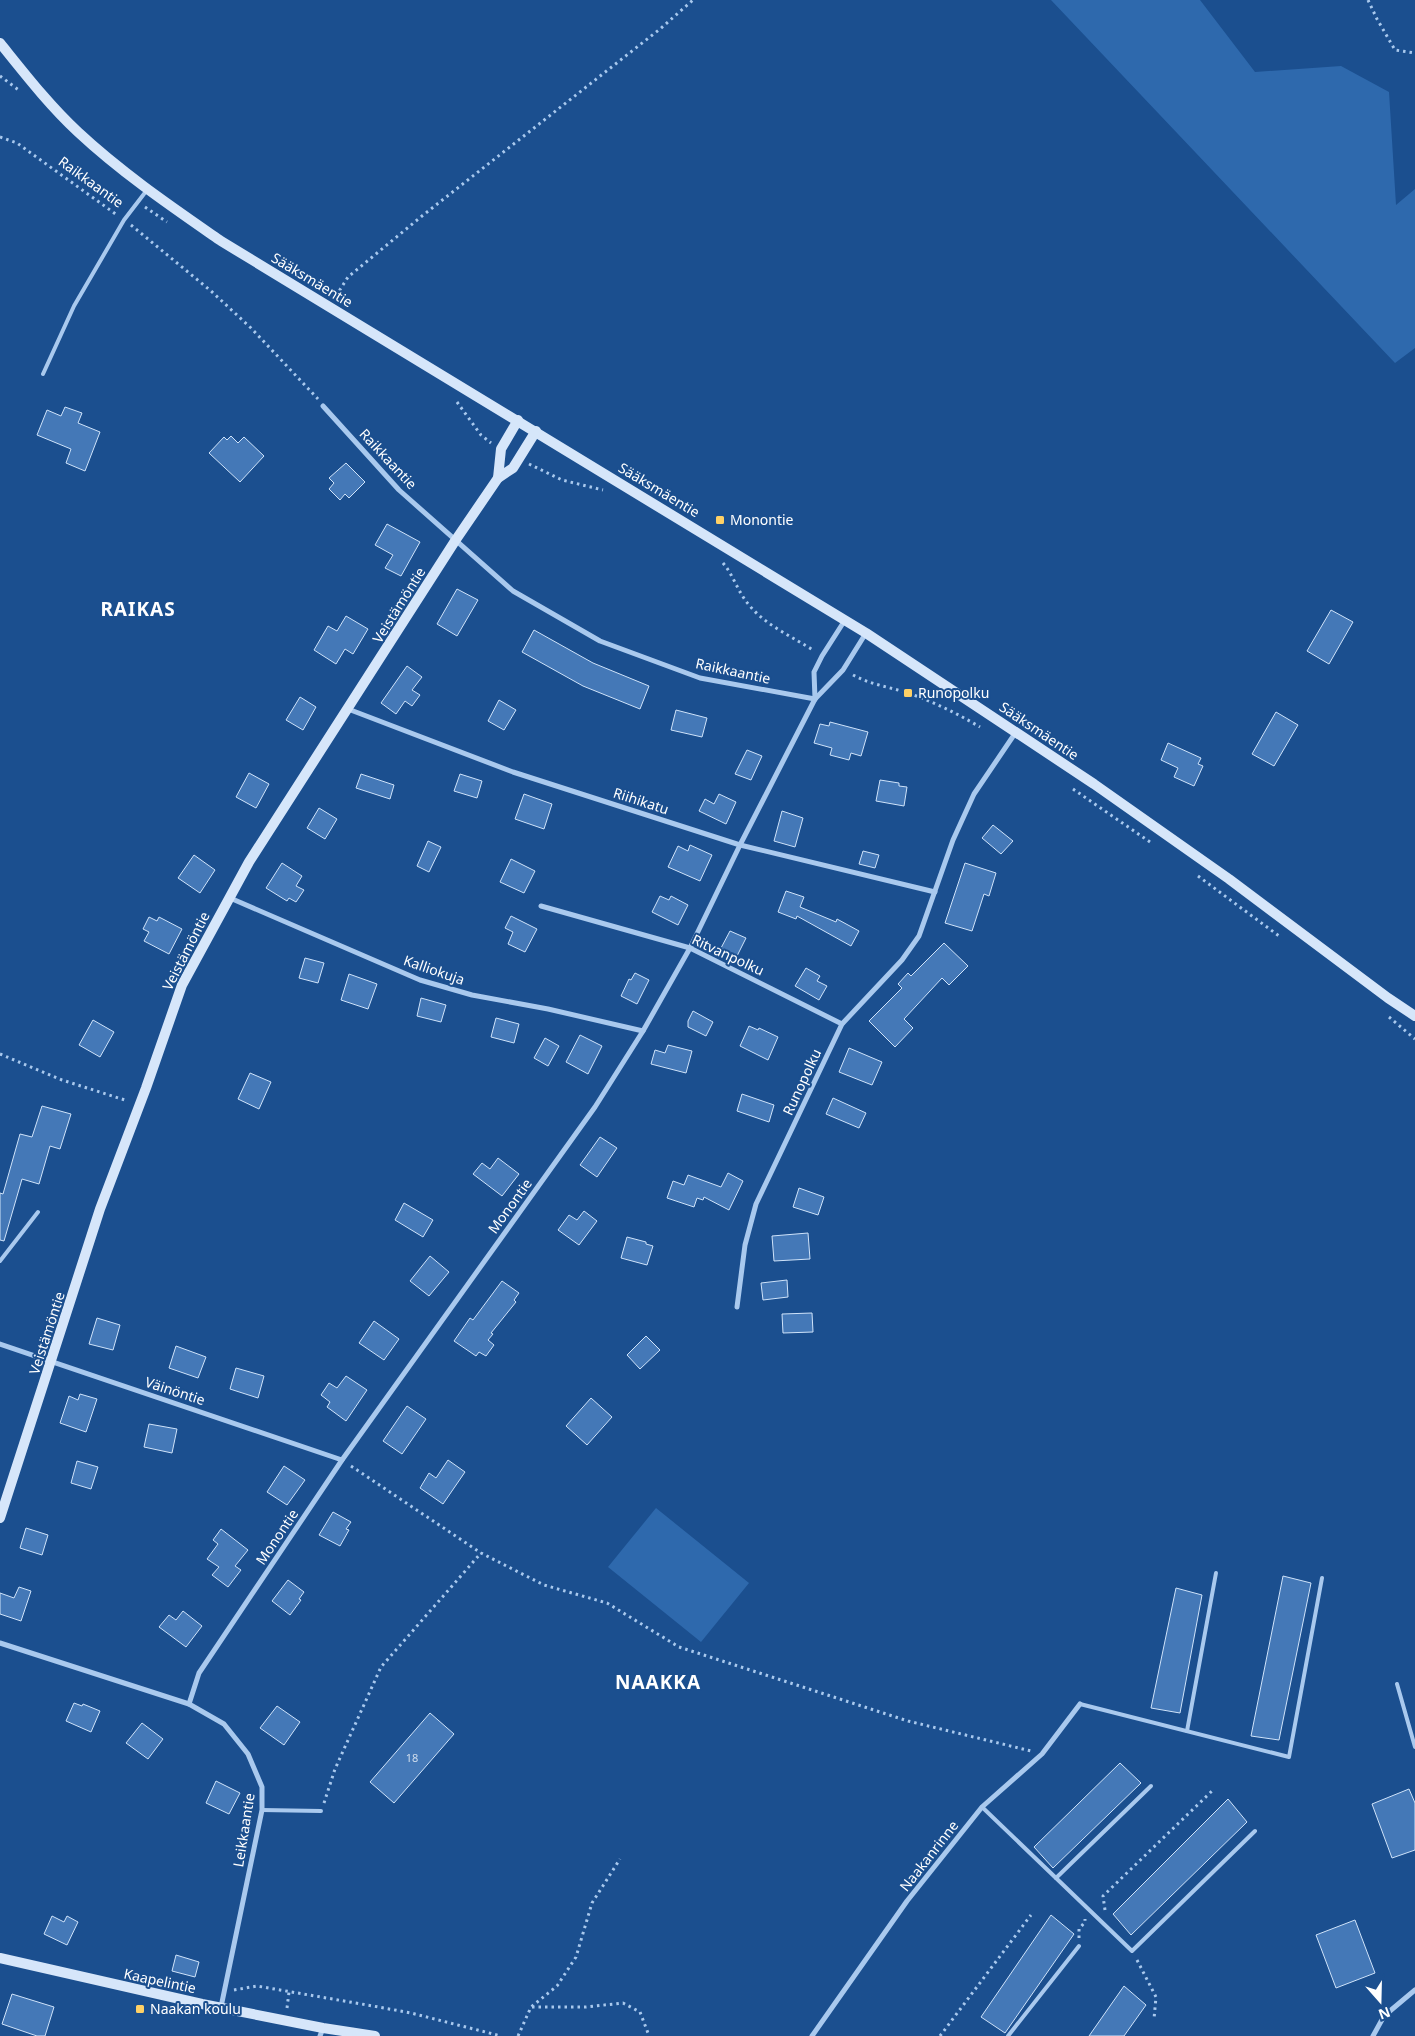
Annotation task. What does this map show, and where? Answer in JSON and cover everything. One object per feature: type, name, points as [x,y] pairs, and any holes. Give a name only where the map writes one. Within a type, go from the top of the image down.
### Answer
[{"type":"street","name":"Sääksmäentie","points":[[0,44],[35,87],[78,132],[147,190],[221,240],[329,307],[845,620],[1016,732],[1221,874],[1415,1016]]},
{"type":"street","name":"Raikkaantie","points":[[324,406],[399,490],[513,591],[600,641],[700,678],[815,698]]},
{"type":"street","name":"Veistämöntie","points":[[498,478],[502,449],[518,420]]},
{"type":"street","name":"Veistämöntie","points":[[0,1518],[100,1209],[140,1105],[182,984],[249,862],[455,541],[498,478],[512,468],[536,431]]},
{"type":"street","name":"Monontie","points":[[815,698],[814,672],[845,620]]},
{"type":"street","name":"Monontie","points":[[189,1704],[198,1673],[342,1460],[594,1106],[643,1031],[690,948],[815,698],[843,670],[866,634]]},
{"type":"street","name":"Riihikatu","points":[[348,709],[514,772],[740,845],[935,892]]},
{"type":"street","name":"Runopolku","points":[[737,1307],[745,1245],[756,1204],[842,1024],[902,960],[919,936],[953,840],[974,794],[1016,732]]},
{"type":"street","name":"Kalliokuja","points":[[229,898],[420,980],[472,995],[548,1009],[643,1031]]},
{"type":"street","name":"Ritvanpolku","points":[[540,906],[690,948],[842,1024]]},
{"type":"street","name":"Väinöntie","points":[[0,1344],[342,1460]]},
{"type":"street","name":"Leikkaantie","points":[[0,1643],[189,1704],[224,1724],[248,1754],[262,1787],[262,1810],[221,2008]]},
{"type":"street","name":"Naakanrinne","points":[[812,2036],[907,1901],[982,1807],[1042,1754],[1080,1704]]},
{"type":"street","name":"Kaapelintie","points":[[0,1958],[321,2032],[375,2036]]},
{"type":"street","points":[[1373,2036],[1384,2016],[1415,1990]]},
{"type":"lane","points":[[43,374],[74,306],[124,220],[147,190]]},
{"type":"lane","points":[[0,1261],[38,1212]]},
{"type":"lane","points":[[1187,1732],[1216,1572]]},
{"type":"lane","points":[[1080,1704],[1289,1757],[1322,1578]]},
{"type":"lane","points":[[1397,1684],[1415,1747]]},
{"type":"lane","points":[[1056,1878],[1151,1786]]},
{"type":"lane","points":[[982,1807],[1132,1951],[1255,1831]]},
{"type":"lane","points":[[262,1810],[321,1811]]},
{"type":"lane","points":[[1008,2036],[1079,1946]]},
{"type":"path","points":[[329,307],[348,277],[422,216],[660,29],[693,0]]},
{"type":"path","points":[[1368,0],[1395,50],[1415,53]]},
{"type":"path","name":"Raikkaantie","points":[[0,137],[17,143],[124,220],[211,291],[251,328],[324,406]]},
{"type":"path","points":[[949,709],[984,729]]},
{"type":"path","points":[[1065,783],[1152,844]]},
{"type":"path","points":[[1192,872],[1287,942]]},
{"type":"path","points":[[1384,1013],[1415,1040]]},
{"type":"path","points":[[0,1054],[62,1080],[140,1105]]},
{"type":"path","points":[[342,1460],[481,1553],[544,1585],[607,1604],[679,1647],[908,1722],[1042,1754]]},
{"type":"path","points":[[321,1811],[336,1768],[381,1667],[481,1553]]},
{"type":"path","points":[[1106,1926],[1103,1896],[1214,1789]]},
{"type":"path","points":[[518,2036],[531,2007],[557,1986],[576,1957],[592,1903],[620,1858]]},
{"type":"path","points":[[1079,1946],[1079,1929],[1085,1922],[1082,1903]]},
{"type":"path","points":[[940,2036],[1031,1915]]},
{"type":"path","points":[[1132,1951],[1156,1997],[1154,2019]]},
{"type":"path","points":[[225,1992],[257,1986],[411,2012],[501,2036]]},
{"type":"path","points":[[531,2007],[577,2007],[623,2002],[640,2012],[648,2033],[646,2036]]},
{"type":"shaded area","points":[[1051,0],[1200,0],[1255,72],[1341,66],[1389,92],[1396,205],[1415,189],[1415,348],[1395,363]]},
{"type":"shaded area","points":[[656,1508],[749,1583],[701,1642],[608,1567]]},
{"type":"building","points":[[65,407],[82,413],[78,423],[100,432],[85,471],[66,463],[71,449],[37,435],[47,410],[61,416]]},
{"type":"building","points":[[231,436],[238,443],[244,437],[264,456],[240,482],[209,453],[224,437],[227,440]]},
{"type":"building","points":[[346,463],[365,482],[349,498],[345,494],[340,500],[329,489],[334,483],[329,478]]},
{"type":"building","points":[[387,524],[420,542],[401,576],[385,568],[393,555],[375,545]]},
{"type":"building","points":[[457,589],[478,600],[457,636],[437,624]]},
{"type":"building","points":[[1331,610],[1353,622],[1329,664],[1307,651]]},
{"type":"building","points":[[346,616],[368,629],[353,654],[345,649],[336,664],[314,650],[328,626],[337,631]]},
{"type":"building","points":[[534,630],[593,663],[649,686],[640,709],[583,686],[522,652]]},
{"type":"building","points":[[407,666],[422,677],[412,690],[420,695],[412,706],[405,701],[396,714],[381,703]]},
{"type":"building","points":[[300,697],[316,707],[303,730],[286,720]]},
{"type":"building","points":[[499,700],[516,710],[504,730],[488,721]]},
{"type":"building","points":[[676,710],[707,718],[702,737],[671,730]]},
{"type":"building","points":[[1276,712],[1298,725],[1274,766],[1252,754]]},
{"type":"building","points":[[830,722],[868,732],[861,756],[851,753],[849,760],[830,755],[832,748],[814,743],[820,724],[829,726]]},
{"type":"building","points":[[1168,743],[1201,758],[1198,764],[1203,766],[1194,786],[1174,777],[1178,768],[1161,760]]},
{"type":"building","points":[[747,750],[762,756],[751,780],[735,774]]},
{"type":"building","points":[[249,773],[269,784],[256,808],[236,797]]},
{"type":"building","points":[[361,774],[394,785],[390,799],[356,788]]},
{"type":"building","points":[[460,774],[482,781],[477,798],[454,791]]},
{"type":"building","points":[[880,780],[899,783],[899,786],[907,787],[904,806],[876,801]]},
{"type":"building","points":[[524,794],[552,804],[544,829],[515,819]]},
{"type":"building","points":[[719,794],[736,802],[726,824],[699,811],[705,799],[714,804]]},
{"type":"building","points":[[319,808],[337,819],[325,839],[307,828]]},
{"type":"building","points":[[782,811],[803,818],[795,847],[774,841]]},
{"type":"building","points":[[993,825],[1013,841],[1001,854],[982,838]]},
{"type":"building","points":[[428,841],[441,847],[429,872],[417,866]]},
{"type":"building","points":[[690,845],[712,855],[700,881],[668,867],[678,846],[688,851]]},
{"type":"building","points":[[863,851],[879,855],[875,868],[859,864]]},
{"type":"building","points":[[194,855],[215,870],[200,893],[178,878]]},
{"type":"building","points":[[511,859],[535,871],[524,893],[500,882]]},
{"type":"building","points":[[282,863],[302,876],[296,886],[304,890],[296,902],[289,898],[287,901],[266,888]]},
{"type":"building","points":[[965,863],[996,873],[989,896],[984,894],[972,931],[945,923]]},
{"type":"building","points":[[786,891],[804,897],[800,907],[836,922],[837,919],[859,931],[851,946],[797,916],[796,919],[778,912]]},
{"type":"building","points":[[660,896],[669,900],[671,896],[688,905],[678,925],[652,912]]},
{"type":"building","points":[[511,916],[537,929],[525,952],[508,944],[513,932],[505,928]]},
{"type":"building","points":[[149,917],[157,921],[159,917],[182,929],[169,954],[144,941],[149,932],[143,929]]},
{"type":"building","points":[[730,931],[746,938],[737,956],[721,948]]},
{"type":"building","points":[[944,943],[968,966],[949,985],[942,978],[904,1019],[913,1028],[895,1047],[869,1021],[902,988],[898,984],[908,973],[911,976]]},
{"type":"building","points":[[305,958],[324,963],[318,983],[299,978]]},
{"type":"building","points":[[806,968],[820,976],[817,981],[827,986],[819,1000],[795,986]]},
{"type":"building","points":[[635,973],[649,980],[637,1004],[621,996],[629,979],[631,980]]},
{"type":"building","points":[[349,974],[377,984],[368,1009],[341,1000]]},
{"type":"building","points":[[421,998],[446,1005],[441,1022],[417,1016]]},
{"type":"building","points":[[693,1011],[713,1022],[706,1036],[688,1027],[688,1021]]},
{"type":"building","points":[[496,1018],[519,1024],[514,1043],[491,1037]]},
{"type":"building","points":[[93,1020],[114,1032],[100,1057],[79,1045]]},
{"type":"building","points":[[749,1026],[758,1030],[759,1028],[778,1037],[768,1060],[740,1046]]},
{"type":"building","points":[[580,1035],[602,1046],[588,1074],[566,1062]]},
{"type":"building","points":[[545,1038],[559,1046],[548,1066],[534,1058]]},
{"type":"building","points":[[668,1045],[692,1051],[686,1073],[651,1064],[655,1050],[665,1053]]},
{"type":"building","points":[[849,1048],[882,1062],[872,1085],[839,1072]]},
{"type":"building","points":[[250,1073],[271,1082],[259,1109],[238,1099]]},
{"type":"building","points":[[742,1094],[774,1105],[769,1122],[737,1111]]},
{"type":"building","points":[[833,1098],[866,1113],[859,1128],[826,1114]]},
{"type":"building","points":[[42,1106],[71,1114],[60,1149],[50,1146],[39,1184],[22,1179],[4,1241],[0,1240],[0,1193],[3,1194],[20,1134],[32,1137]]},
{"type":"building","points":[[600,1137],[617,1148],[597,1177],[580,1165]]},
{"type":"building","points":[[498,1158],[519,1174],[502,1196],[473,1174],[482,1163],[490,1169]]},
{"type":"building","points":[[728,1173],[743,1181],[729,1210],[704,1197],[703,1200],[697,1198],[694,1207],[667,1198],[673,1181],[684,1185],[688,1175],[721,1187]]},
{"type":"building","points":[[799,1188],[824,1197],[818,1215],[793,1207]]},
{"type":"building","points":[[404,1203],[433,1220],[423,1237],[395,1220]]},
{"type":"building","points":[[584,1211],[597,1221],[579,1245],[558,1230],[569,1215],[577,1220]]},
{"type":"building","points":[[808,1233],[810,1259],[774,1261],[772,1236]]},
{"type":"building","points":[[627,1237],[653,1246],[647,1265],[621,1258]]},
{"type":"building","points":[[430,1256],[449,1272],[429,1296],[410,1281]]},
{"type":"building","points":[[787,1280],[788,1297],[763,1300],[761,1283]]},
{"type":"building","points":[[502,1281],[519,1293],[514,1300],[516,1302],[491,1333],[493,1334],[488,1340],[494,1345],[486,1356],[479,1352],[476,1356],[454,1341],[470,1318],[473,1320]]},
{"type":"building","points":[[812,1313],[813,1332],[783,1333],[782,1314]]},
{"type":"building","points":[[97,1318],[120,1325],[113,1350],[89,1344]]},
{"type":"building","points":[[374,1321],[399,1339],[384,1360],[359,1343]]},
{"type":"building","points":[[646,1336],[660,1350],[640,1369],[627,1355]]},
{"type":"building","points":[[176,1346],[206,1357],[198,1378],[169,1368]]},
{"type":"building","points":[[236,1368],[264,1376],[258,1398],[230,1389]]},
{"type":"building","points":[[346,1376],[367,1390],[346,1421],[327,1407],[330,1402],[321,1395],[329,1383],[337,1388]]},
{"type":"building","points":[[80,1394],[97,1399],[86,1432],[60,1423],[69,1396],[78,1400]]},
{"type":"building","points":[[591,1398],[612,1417],[587,1445],[566,1426]]},
{"type":"building","points":[[407,1406],[426,1419],[402,1454],[383,1441]]},
{"type":"building","points":[[149,1424],[177,1429],[172,1453],[144,1447]]},
{"type":"building","points":[[448,1460],[465,1472],[443,1504],[420,1488],[429,1473],[436,1478]]},
{"type":"building","points":[[77,1461],[98,1467],[91,1489],[71,1483]]},
{"type":"building","points":[[284,1466],[305,1480],[287,1505],[267,1492]]},
{"type":"building","points":[[333,1512],[351,1522],[346,1529],[349,1530],[340,1546],[319,1535]]},
{"type":"building","points":[[26,1528],[48,1535],[42,1555],[20,1548]]},
{"type":"building","points":[[221,1529],[248,1550],[235,1566],[241,1570],[228,1587],[212,1575],[219,1567],[207,1559],[218,1544],[213,1540]]},
{"type":"building","points":[[1283,1576],[1311,1583],[1279,1740],[1251,1736]]},
{"type":"building","points":[[288,1580],[304,1592],[299,1599],[301,1600],[290,1615],[272,1601]]},
{"type":"building","points":[[19,1587],[31,1591],[21,1621],[0,1614],[0,1593],[14,1598]]},
{"type":"building","points":[[1176,1588],[1202,1595],[1180,1713],[1151,1708]]},
{"type":"building","points":[[183,1611],[202,1626],[186,1647],[159,1627],[169,1615],[176,1620]]},
{"type":"building","points":[[74,1703],[82,1706],[83,1704],[100,1711],[91,1732],[66,1721]]},
{"type":"building","points":[[277,1706],[300,1722],[284,1745],[260,1728]]},
{"type":"building","points":[[430,1713],[454,1734],[394,1803],[370,1782]]},
{"type":"building","points":[[142,1723],[163,1739],[148,1759],[126,1743]]},
{"type":"building","points":[[1120,1763],[1141,1783],[1053,1868],[1034,1847]]},
{"type":"building","points":[[216,1781],[240,1793],[229,1814],[206,1803]]},
{"type":"building","points":[[1409,1789],[1415,1803],[1415,1850],[1392,1858],[1372,1804]]},
{"type":"building","points":[[1228,1799],[1247,1822],[1131,1935],[1113,1914]]},
{"type":"building","points":[[1051,1915],[1074,1934],[1005,2033],[981,2017]]},
{"type":"building","points":[[52,1916],[64,1922],[67,1916],[78,1922],[67,1945],[44,1934]]},
{"type":"building","points":[[1355,1920],[1375,1973],[1336,1988],[1316,1935]]},
{"type":"building","points":[[176,1955],[199,1962],[195,1977],[172,1971]]},
{"type":"building","points":[[1124,1986],[1146,2005],[1124,2036],[1089,2036]]},
{"type":"building","points":[[12,1994],[54,2007],[45,2036],[37,2036],[2,2024]]},
{"type":"place","name":"Monontie","points":[[720,520]]},
{"type":"place","name":"Runopolku","points":[[908,693]]},
{"type":"place","name":"Naakan koulu","points":[[140,2009]]},
{"type":"district","name":"RAIKAS","points":[[138,609]]},
{"type":"district","name":"NAAKKA","points":[[658,1682]]}]
